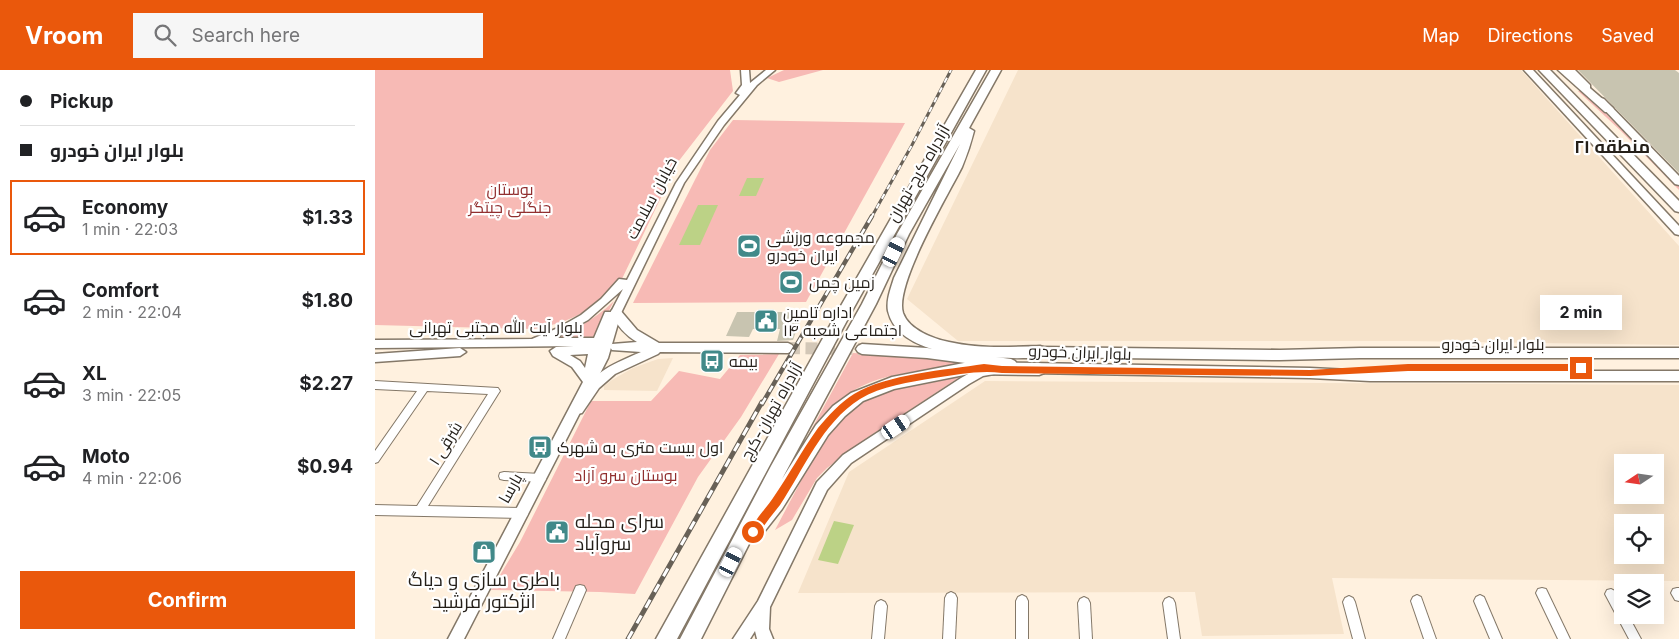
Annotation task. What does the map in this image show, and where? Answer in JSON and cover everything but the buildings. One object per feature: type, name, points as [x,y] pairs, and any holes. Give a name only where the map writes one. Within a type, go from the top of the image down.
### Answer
[{"type":"highway","name":"آزادراه تهران-کرج","points":[[666,639],[854,294],[981,70]]},
{"type":"highway","name":"آزادراه کرج-تهران","points":[[690,639],[777,471],[869,304],[903,234],[996,70]]},
{"type":"highway","points":[[1544,70],[1679,208]]},
{"type":"highway","points":[[1556,70],[1679,196]]},
{"type":"highway","points":[[1563,70],[1609,110]]},
{"type":"highway","points":[[977,106],[962,154],[939,196],[900,282],[894,298],[895,311],[906,327],[922,339],[938,345],[954,349],[995,352],[1041,352]]},
{"type":"highway","points":[[731,562],[776,503],[822,430],[839,411],[857,397],[892,383],[969,368],[1039,370]]},
{"type":"main road","name":"خیابان سلامت","points":[[604,348],[623,282],[684,166],[747,85],[745,70]]},
{"type":"main road","name":"خیابان سلامت","points":[[604,348],[616,313],[680,183],[721,122],[754,83],[771,70]]},
{"type":"main road","points":[[1528,70],[1679,232]]},
{"type":"main road","points":[[1536,70],[1571,118]]},
{"type":"main road","points":[[1570,70],[1679,182]]},
{"type":"main road","points":[[1649,200],[1679,226]]},
{"type":"main road","points":[[1649,200],[1679,238]]},
{"type":"main road","points":[[521,344],[549,337],[568,329],[609,298],[623,282]]},
{"type":"main road","points":[[616,313],[629,332],[642,341],[661,348]]},
{"type":"main road","name":"بلوار آیت الله مجتبی تهرانی","points":[[375,344],[521,344],[604,348]]},
{"type":"main road","points":[[604,348],[788,348]]},
{"type":"main road","name":"بلوار آیت الله مجتبی تهرانی","points":[[375,358],[445,352],[549,351],[604,348]]},
{"type":"main road","name":"پارسا","points":[[538,478],[592,367],[604,348]]},
{"type":"main road","name":"پارسا","points":[[448,639],[577,410],[604,348]]},
{"type":"main road","points":[[577,410],[594,384],[610,371],[661,348]]},
{"type":"main road","name":"بلوار ایران خودرو","points":[[862,349],[913,352],[1039,370],[1310,373],[1371,376],[1679,376]]},
{"type":"main road","points":[[549,351],[560,353],[568,358],[576,364],[587,379]]},
{"type":"main road","name":"بلوار ایران خودرو","points":[[1041,352],[1306,356],[1485,364],[1679,368]]},
{"type":"main road","points":[[1130,352],[1132,370]]},
{"type":"main road","name":"بلوار ایران خودرو","points":[[1306,356],[1378,353],[1679,353]]},
{"type":"main road","name":"بلوار ایران خودرو","points":[[1310,373],[1366,368],[1485,364],[1679,361]]},
{"type":"main road","points":[[741,639],[763,606],[822,486],[834,471],[847,459],[965,381],[981,372],[1002,370]]},
{"type":"main road","name":"پارسا","points":[[456,639],[519,513]]},
{"type":"main road","points":[[763,606],[762,629],[765,639]]},
{"type":"street","points":[[375,385],[425,388]]},
{"type":"street","points":[[375,459],[425,388]]},
{"type":"street","name":"۱ شرقی","points":[[420,510],[495,391],[425,388]]},
{"type":"street","points":[[504,476],[538,478]]},
{"type":"street","points":[[375,510],[519,513]]},
{"type":"street","points":[[559,639],[580,590]]},
{"type":"street","points":[[1542,593],[1564,639]]},
{"type":"street","points":[[1611,594],[1635,639]]},
{"type":"street","points":[[949,639],[951,598]]},
{"type":"street","points":[[1022,601],[1022,639]]},
{"type":"street","points":[[1084,602],[1085,639]]},
{"type":"street","points":[[1349,602],[1359,639]]},
{"type":"street","points":[[1417,602],[1430,639]]},
{"type":"street","points":[[1479,602],[1496,639]]},
{"type":"street","points":[[1169,603],[1174,639]]},
{"type":"street","points":[[878,639],[881,606]]},
{"type":"shaded area","points":[[1018,70],[1521,70],[1679,246],[1679,345],[1407,341],[958,341],[907,299]]},
{"type":"shaded area","points":[[747,178],[764,178],[756,196],[739,196]]},
{"type":"shaded area","points":[[698,205],[718,205],[700,245],[679,245]]},
{"type":"shaded area","points":[[673,358],[657,391],[604,390],[604,386],[633,368],[658,359]]},
{"type":"shaded area","points":[[985,381],[1679,385],[1679,581],[1664,581],[1664,574],[1614,574],[1614,580],[1332,578],[1344,634],[1202,636],[1195,592],[798,593],[849,472]]},
{"type":"shaded area","points":[[834,521],[854,525],[838,564],[818,560]]},
{"type":"green space","name":"بوستان جنگلی چیتگر","points":[[375,70],[730,70],[733,91],[678,162],[620,283],[591,308],[571,318],[534,329],[375,325]]},
{"type":"green space","points":[[784,70],[823,70],[779,82],[767,78]]},
{"type":"green space","points":[[1578,91],[1583,91],[1679,186],[1679,190],[1621,131]]},
{"type":"green space","name":"مجموعه ورزشی ایران خودرو","points":[[733,120],[905,123],[806,302],[633,303],[710,150]]},
{"type":"green space","points":[[614,301],[594,339],[543,340],[563,334],[581,325],[598,315]]},
{"type":"green space","points":[[853,353],[916,356],[967,365],[886,377],[856,389],[832,409],[803,445]]},
{"type":"green space","name":"بوستان سرو آزاد","points":[[779,354],[741,417],[698,477],[635,594],[491,590],[520,542],[591,401],[651,401],[679,371],[720,379],[740,355]]},
{"type":"green space","points":[[969,371],[867,438],[827,468],[817,478],[792,520],[775,530],[830,426],[852,404],[894,390],[945,380]]},
{"type":"tunnel","points":[[788,348],[862,349]]},
{"type":"railway","points":[[871,218],[951,70]]},
{"type":"railway","points":[[762,404],[872,216]]},
{"type":"railway","points":[[628,639],[762,402]]},
{"type":"place","name":"مجموعه ورزشی ایران خودرو","points":[[749,246]]},
{"type":"place","name":"زمین چمن","points":[[791,282]]},
{"type":"place","name":"اداره تامین اجتماعی شعبه ۱۴","points":[[766,321]]},
{"type":"place","name":"بیمه","points":[[712,361]]},
{"type":"place","name":"اول بیست متری به شهرک","points":[[540,447]]},
{"type":"place","name":"سرای محله سروآباد","points":[[557,532]]},
{"type":"place","name":"باطری سازی و دیاگ انژکتور فرشید","points":[[484,552]]},
{"type":"district","name":"منطقه ۲۱","points":[[1612,146]]},
{"type":"route","points":[[753,532],[776,503],[822,430],[839,411],[857,397],[873,389],[916,378],[984,367],[1002,370],[1310,373],[1366,368],[1581,368]]}]
